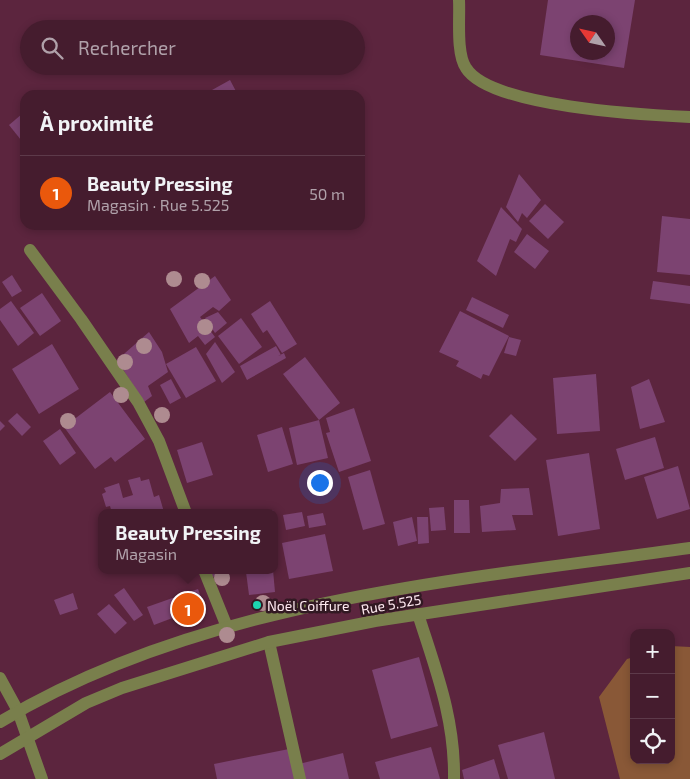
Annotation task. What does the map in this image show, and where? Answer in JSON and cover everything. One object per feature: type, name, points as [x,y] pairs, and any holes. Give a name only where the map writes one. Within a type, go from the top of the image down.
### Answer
[{"type":"street","points":[[459,0],[461,54],[466,68],[478,79],[504,91],[541,102],[644,114],[690,117]]},
{"type":"street","points":[[30,250],[81,319],[138,402],[159,440],[185,509]]},
{"type":"street","name":"Rue 5.525","points":[[0,722],[18,710],[53,692],[129,660],[173,642],[227,627],[293,611],[419,587],[690,548]]},
{"type":"street","name":"Rue 5.525","points":[[0,754],[86,703],[122,688],[269,642],[418,614],[690,573]]},
{"type":"street","points":[[206,574],[227,627]]},
{"type":"street","points":[[418,614],[449,712],[455,760],[454,779]]},
{"type":"street","points":[[269,642],[300,779]]},
{"type":"street","points":[[0,678],[18,710],[42,779]]},
{"type":"shaded area","points":[[675,646],[690,647],[690,779],[620,779],[599,697],[627,659],[630,658],[630,764],[675,764]]},
{"type":"building","points":[[548,0],[635,0],[624,68],[572,60],[615,60],[615,15],[570,15],[570,60],[540,55]]},
{"type":"building","points":[[230,80],[235,90],[212,90]]},
{"type":"building","points":[[20,116],[20,139],[9,125]]},
{"type":"building","points":[[519,174],[541,200],[527,218],[522,213],[518,222],[506,207]]},
{"type":"building","points":[[545,204],[564,222],[548,239],[529,221]]},
{"type":"building","points":[[501,207],[522,229],[516,242],[510,239],[496,276],[477,261]]},
{"type":"building","points":[[662,216],[690,219],[690,275],[657,272]]},
{"type":"building","points":[[527,234],[549,251],[535,269],[514,252]]},
{"type":"building","points":[[12,275],[22,291],[12,297],[2,282]]},
{"type":"building","points":[[215,276],[231,300],[219,311],[213,307],[200,317],[215,337],[205,345],[198,336],[189,343],[170,309]]},
{"type":"building","points":[[653,281],[690,286],[690,304],[650,299]]},
{"type":"building","points":[[42,293],[61,321],[40,336],[20,308]]},
{"type":"building","points":[[472,297],[509,315],[503,328],[466,310]]},
{"type":"building","points":[[11,301],[34,333],[18,346],[0,320],[0,309]]},
{"type":"building","points":[[270,301],[297,344],[282,353],[267,330],[263,333],[251,314]]},
{"type":"building","points":[[460,311],[509,336],[489,376],[483,374],[481,379],[456,366],[459,361],[439,352]]},
{"type":"building","points":[[218,312],[227,323],[215,333],[205,318]]},
{"type":"building","points":[[241,318],[262,347],[239,364],[218,336]]},
{"type":"building","points":[[149,332],[162,352],[168,372],[148,386],[152,396],[144,402],[117,360]]},
{"type":"building","points":[[509,337],[521,340],[516,356],[504,353]]},
{"type":"building","points":[[215,342],[235,372],[222,383],[206,354]]},
{"type":"building","points":[[52,344],[79,389],[39,414],[12,369]]},
{"type":"building","points":[[276,346],[281,355],[284,353],[286,358],[247,380],[240,366]]},
{"type":"building","points":[[196,347],[216,381],[186,398],[166,364]]},
{"type":"building","points":[[305,357],[340,403],[319,420],[283,374]]},
{"type":"building","points":[[596,374],[600,431],[557,434],[553,378]]},
{"type":"building","points":[[171,379],[181,398],[170,404],[160,385]]},
{"type":"building","points":[[649,379],[665,422],[640,429],[631,387]]},
{"type":"building","points":[[110,392],[145,439],[115,462],[111,457],[95,469],[64,427]]},
{"type":"building","points":[[354,408],[371,461],[339,472],[326,433],[330,432],[326,418]]},
{"type":"building","points":[[17,413],[31,427],[22,436],[8,421]]},
{"type":"building","points":[[511,414],[537,439],[515,461],[489,436]]},
{"type":"building","points":[[319,420],[328,458],[297,465],[289,428]]},
{"type":"building","points":[[0,421],[5,426],[0,431]]},
{"type":"building","points":[[282,427],[293,464],[268,472],[257,435]]},
{"type":"building","points":[[60,429],[76,453],[60,465],[43,441]]},
{"type":"building","points":[[655,437],[664,468],[625,480],[616,449]]},
{"type":"building","points":[[202,442],[213,475],[187,483],[177,450]]},
{"type":"building","points":[[589,453],[600,529],[558,536],[546,460]]},
{"type":"building","points":[[678,466],[690,509],[657,519],[644,477]]},
{"type":"building","points":[[370,470],[385,524],[363,530],[348,477]]},
{"type":"building","points":[[140,477],[141,481],[149,479],[154,497],[159,495],[163,509],[111,509],[110,506],[106,507],[102,494],[106,492],[104,488],[119,483],[123,498],[133,495],[128,480]]},
{"type":"building","points":[[529,488],[533,515],[512,515],[516,530],[482,532],[480,506],[500,503],[501,489]]},
{"type":"building","points":[[454,500],[469,500],[470,533],[454,533]]},
{"type":"building","points":[[444,507],[446,530],[431,531],[429,508]]},
{"type":"building","points":[[302,512],[305,526],[286,530],[283,515]]},
{"type":"building","points":[[323,513],[326,525],[309,528],[307,516]]},
{"type":"building","points":[[412,517],[417,541],[398,546],[393,522]]},
{"type":"building","points":[[417,517],[428,517],[429,543],[418,544]]},
{"type":"building","points":[[325,534],[333,571],[289,579],[282,543]]},
{"type":"building","points":[[208,574],[217,574],[209,581]]},
{"type":"building","points":[[246,574],[273,574],[275,592],[249,595]]},
{"type":"building","points":[[124,588],[143,615],[134,621],[114,595]]},
{"type":"building","points":[[198,589],[204,606],[154,625],[147,607]]},
{"type":"building","points":[[73,593],[78,609],[60,615],[54,600]]},
{"type":"building","points":[[109,604],[127,623],[115,634],[97,614]]},
{"type":"building","points":[[419,657],[438,726],[391,739],[372,670]]},
{"type":"building","points":[[544,732],[555,779],[508,779],[498,745]]},
{"type":"building","points":[[431,747],[440,779],[380,779],[375,762]]},
{"type":"building","points":[[289,749],[295,779],[217,779],[214,764]]},
{"type":"building","points":[[343,753],[349,779],[303,779],[299,764]]},
{"type":"building","points":[[494,759],[500,779],[464,779],[462,770]]},
{"type":"place","name":"Noël Coiffure","points":[[257,605]]},
{"type":"place","name":"Beauty Pressing","points":[[188,609]]}]
